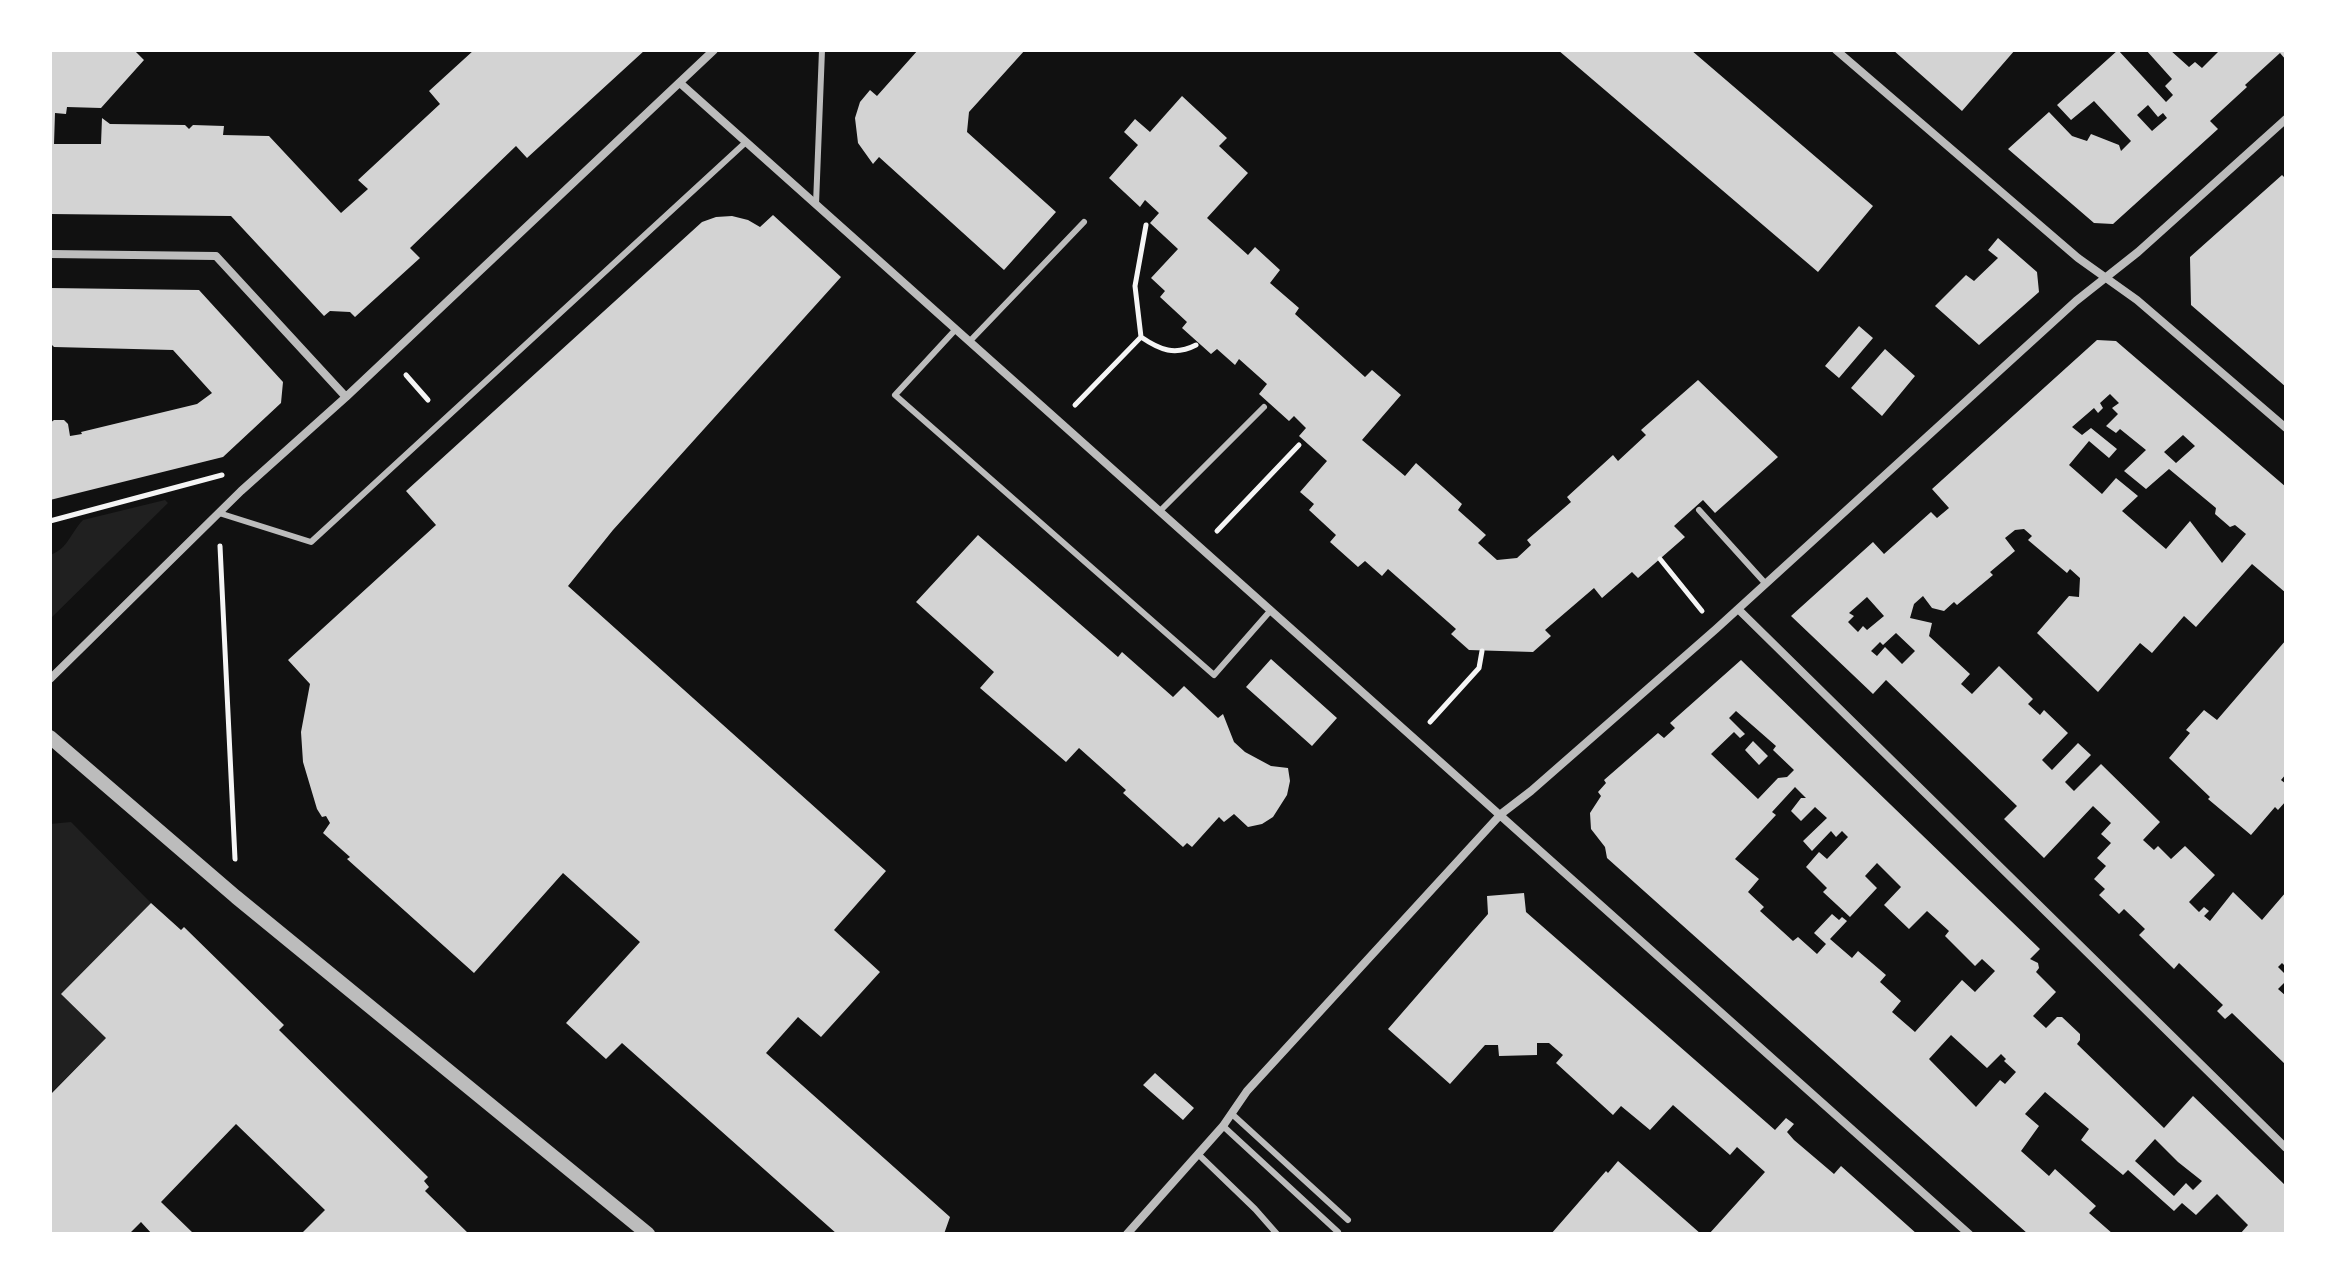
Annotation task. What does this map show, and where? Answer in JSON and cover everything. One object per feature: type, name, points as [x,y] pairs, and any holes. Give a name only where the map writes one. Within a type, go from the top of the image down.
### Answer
[{"type":"street","points":[[50,679],[241,491],[346,397],[714,50]]},
{"type":"street","points":[[1836,50],[2078,258],[2137,300],[2286,428]]},
{"type":"street","points":[[680,83],[1969,1234]]},
{"type":"street","points":[[1127,1234],[1223,1126],[1247,1091],[1501,814],[1716,629],[2076,301],[2138,252],[2286,119]]},
{"type":"street","points":[[50,254],[216,256],[346,397]]},
{"type":"street","points":[[1738,609],[2286,1148]]},
{"type":"street","points":[[50,737],[236,897],[648,1234]]},
{"type":"lane","points":[[816,204],[822,50]]},
{"type":"lane","points":[[219,513],[311,542],[746,142]]},
{"type":"lane","points":[[970,341],[1084,222]]},
{"type":"lane","points":[[956,329],[895,395],[1214,675],[1271,610]]},
{"type":"lane","points":[[1160,511],[1264,407]]},
{"type":"lane","points":[[1699,510],[1765,583]]},
{"type":"lane","points":[[1232,1114],[1348,1220]]},
{"type":"lane","points":[[1223,1126],[1338,1232]]},
{"type":"lane","points":[[1198,1154],[1277,1234]]},
{"type":"path","points":[[1146,225],[1135,286],[1141,337],[1157,348],[1171,351],[1184,351],[1196,345]]},
{"type":"path","points":[[1059,421],[1141,337]]},
{"type":"path","points":[[389,356],[445,419]]},
{"type":"path","points":[[1201,548],[1299,445]]},
{"type":"path","points":[[50,521],[221,474],[241,491]]},
{"type":"path","points":[[219,513],[236,897]]},
{"type":"path","points":[[1660,559],[1716,629]]},
{"type":"path","points":[[1415,739],[1479,668],[1482,651]]},
{"type":"shaded area","points":[[165,500],[168,503],[50,619],[50,555],[65,544],[83,520]]},
{"type":"shaded area","points":[[71,822],[151,903],[62,994],[106,1038],[50,1094],[50,824]]},
{"type":"building","points":[[50,50],[134,50],[144,60],[101,108],[67,107],[66,114],[55,113],[54,144],[101,144],[102,118],[110,124],[185,125],[189,129],[193,125],[224,126],[223,135],[269,136],[341,213],[368,189],[358,180],[440,104],[429,91],[474,50],[645,50],[527,158],[516,146],[410,248],[420,258],[355,317],[350,312],[330,311],[324,316],[231,216],[50,214]]},
{"type":"building","points":[[918,50],[1025,50],[969,112],[967,132],[1056,212],[1004,270],[879,157],[873,164],[858,143],[855,118],[860,102],[870,90],[877,96]]},
{"type":"building","points":[[1558,50],[1691,50],[1873,206],[1818,272]]},
{"type":"building","points":[[1893,50],[2015,50],[1962,111]]},
{"type":"building","points":[[2118,50],[2166,102],[2173,95],[2165,86],[2172,79],[2146,50],[2170,50],[2189,67],[2195,62],[2202,68],[2220,50],[2286,50],[2286,60],[2280,53],[2210,121],[2218,129],[2113,224],[2094,223],[2008,149],[2049,112],[2072,136],[2087,141],[2091,134],[2119,145],[2121,151],[2131,141],[2094,101],[2071,120],[2057,105]],"holes":[[[2148,105],[2158,117],[2163,113],[2167,118],[2152,131],[2137,115]]]},
{"type":"building","points":[[1182,96],[1227,138],[1219,146],[1248,173],[1207,218],[1248,255],[1255,247],[1280,270],[1270,283],[1299,308],[1295,314],[1365,377],[1372,370],[1401,395],[1362,440],[1405,476],[1416,463],[1462,504],[1458,510],[1486,535],[1478,543],[1497,560],[1517,558],[1531,545],[1527,540],[1571,502],[1567,497],[1613,455],[1618,461],[1646,435],[1641,430],[1698,380],[1778,457],[1715,513],[1703,500],[1674,526],[1685,537],[1638,578],[1632,572],[1602,598],[1594,588],[1545,630],[1551,636],[1533,652],[1469,650],[1451,634],[1456,629],[1388,569],[1382,576],[1365,561],[1358,567],[1330,542],[1336,535],[1309,510],[1314,504],[1300,492],[1327,461],[1299,436],[1306,428],[1294,416],[1289,421],[1259,394],[1267,384],[1239,359],[1235,365],[1217,349],[1211,354],[1182,328],[1187,322],[1160,297],[1165,291],[1151,278],[1178,249],[1150,223],[1159,213],[1145,200],[1140,207],[1109,178],[1138,145],[1124,132],[1135,119],[1150,132]]},
{"type":"building","points":[[2282,175],[2286,179],[2286,387],[2191,305],[2190,257]]},
{"type":"building","points":[[773,215],[841,277],[613,530],[568,586],[886,871],[834,930],[880,972],[821,1037],[798,1017],[766,1053],[950,1217],[944,1234],[837,1234],[622,1043],[606,1059],[566,1023],[640,942],[563,873],[474,973],[347,859],[350,857],[323,833],[330,823],[317,809],[303,762],[301,732],[310,684],[288,660],[436,525],[406,491],[702,222],[732,216],[760,227]]},
{"type":"building","points":[[1998,238],[2037,272],[2039,292],[1979,345],[1935,306],[1966,275],[1974,281],[1998,258],[1988,250]]},
{"type":"building","points":[[50,288],[199,290],[283,382],[281,403],[223,457],[50,500],[50,423],[54,420],[64,420],[68,424],[70,436],[82,434],[197,404],[212,393],[173,350],[54,347],[50,343]]},
{"type":"building","points":[[1859,326],[1873,338],[1839,378],[1825,366]]},
{"type":"building","points":[[2097,340],[2116,341],[2286,487],[2286,593],[2252,564],[2196,627],[2184,616],[2152,653],[2140,643],[2098,692],[2037,633],[2069,596],[2079,597],[2080,578],[2070,569],[2067,573],[2028,540],[2032,536],[2024,529],[2015,530],[2005,538],[2015,551],[1990,572],[1993,575],[1957,605],[1954,602],[1944,611],[1932,608],[1923,596],[1914,604],[1910,618],[1932,623],[1929,636],[1970,674],[1961,684],[1972,694],[1999,666],[2033,699],[2028,704],[2040,715],[2044,710],[2068,733],[2042,760],[2052,770],[2078,743],[2091,755],[2065,782],[2074,791],[2101,764],[2160,822],[2143,840],[2154,850],[2158,846],[2171,859],[2185,846],[2215,875],[2189,902],[2199,912],[2204,907],[2209,911],[2204,916],[2210,921],[2233,892],[2262,920],[2286,892],[2286,967],[2282,963],[2278,967],[2286,975],[2286,981],[2278,989],[2286,996],[2286,1065],[2232,1013],[2225,1019],[2217,1011],[2223,1005],[2179,963],[2174,969],[2139,935],[2145,929],[2124,909],[2119,914],[2099,895],[2105,889],[2094,879],[2106,866],[2097,858],[2111,843],[2101,834],[2111,823],[2093,806],[2044,858],[2004,819],[2017,806],[1886,680],[1873,694],[1791,616],[1873,542],[1884,554],[1931,512],[1937,518],[1949,508],[1932,489]],"holes":[[[2110,394],[2119,403],[2112,408],[2118,414],[2106,426],[2116,433],[2120,429],[2146,450],[2124,471],[2146,489],[2169,469],[2216,508],[2215,514],[2230,527],[2235,525],[2246,534],[2222,563],[2190,521],[2166,549],[2122,511],[2138,496],[2116,478],[2102,494],[2069,465],[2089,441],[2109,458],[2117,449],[2091,428],[2082,435],[2072,427],[2094,408],[2098,413],[2103,408],[2100,403]],[[2183,435],[2195,446],[2176,463],[2164,452]],[[1867,597],[1884,616],[1867,630],[1863,626],[1858,632],[1848,622],[1854,616],[1849,613]],[[1896,633],[1915,651],[1902,664],[1885,647],[1877,656],[1871,651],[1880,642],[1883,645]]]},
{"type":"building","points":[[1885,349],[1915,376],[1882,416],[1851,388]]},
{"type":"building","points":[[978,535],[1118,657],[1122,652],[1173,697],[1184,686],[1218,718],[1223,714],[1234,742],[1245,752],[1271,766],[1288,768],[1290,781],[1287,795],[1273,817],[1262,824],[1248,827],[1234,814],[1224,822],[1219,817],[1192,847],[1187,843],[1183,847],[1079,748],[1066,762],[980,688],[994,672],[916,602]]},
{"type":"building","points":[[2286,640],[2286,774],[2281,780],[2286,784],[2286,801],[2278,810],[2275,807],[2251,835],[2208,799],[2210,797],[2169,758],[2190,733],[2186,730],[2204,710],[2217,720]]},
{"type":"building","points":[[1271,659],[1337,718],[1312,746],[1246,687]]},
{"type":"building","points":[[1741,660],[2040,949],[2030,959],[2038,963],[2036,972],[2056,992],[2033,1016],[2046,1028],[2057,1017],[2062,1017],[2080,1034],[2077,1044],[2164,1128],[2193,1096],[2286,1186],[2286,1234],[2240,1234],[2248,1225],[2217,1194],[2196,1215],[2182,1203],[2174,1211],[2128,1170],[2123,1175],[2081,1140],[2089,1129],[2045,1092],[2025,1114],[2039,1126],[2021,1151],[2049,1176],[2055,1169],[2096,1206],[2089,1213],[2113,1234],[2028,1234],[1607,858],[1605,847],[1591,829],[1590,813],[1601,796],[1598,792],[1606,783],[1604,780],[1658,733],[1664,738],[1675,728],[1670,723]],"holes":[[[1736,711],[1776,746],[1773,750],[1794,770],[1787,777],[1778,778],[1758,799],[1711,754],[1734,732],[1740,738],[1745,734],[1729,718]],[[1795,787],[1806,798],[1801,798],[1791,811],[1801,821],[1815,807],[1827,818],[1803,841],[1812,851],[1831,831],[1836,837],[1842,831],[1848,837],[1827,859],[1819,852],[1806,867],[1827,888],[1823,892],[1850,917],[1877,888],[1865,876],[1877,863],[1901,887],[1884,905],[1909,929],[1927,911],[1949,931],[1945,936],[1975,966],[1982,959],[1995,971],[1975,992],[1962,980],[1915,1032],[1892,1012],[1901,1001],[1880,982],[1886,975],[1858,951],[1852,958],[1830,939],[1847,921],[1842,917],[1839,920],[1832,914],[1814,933],[1826,944],[1817,954],[1798,937],[1793,941],[1760,911],[1764,907],[1748,892],[1759,879],[1735,859],[1776,815],[1772,812]],[[1951,1035],[1987,1068],[2001,1054],[2016,1072],[2005,1084],[2000,1080],[1976,1107],[1929,1059]],[[2155,1139],[2202,1181],[2193,1190],[2186,1183],[2174,1196],[2135,1161]]]},
{"type":"building","points":[[1753,741],[1768,756],[1759,765],[1745,750]]},
{"type":"building","points":[[1524,893],[1526,912],[1775,1130],[1786,1118],[1794,1124],[1787,1132],[1794,1140],[1834,1174],[1841,1166],[1917,1234],[1709,1234],[1765,1172],[1737,1147],[1730,1155],[1673,1105],[1650,1130],[1621,1106],[1613,1115],[1556,1063],[1563,1055],[1549,1043],[1537,1043],[1537,1055],[1499,1056],[1498,1045],[1485,1045],[1450,1084],[1388,1029],[1488,914],[1487,896]]},
{"type":"building","points":[[151,903],[181,930],[184,927],[284,1025],[279,1030],[428,1177],[424,1181],[429,1187],[425,1191],[469,1234],[301,1234],[325,1210],[236,1124],[161,1202],[194,1234],[152,1234],[141,1222],[129,1234],[50,1234],[50,1095],[106,1038],[61,994]]},
{"type":"building","points":[[1155,1073],[1194,1108],[1183,1120],[1143,1085]]},
{"type":"building","points":[[1618,1161],[1701,1234],[1551,1234]]}]
